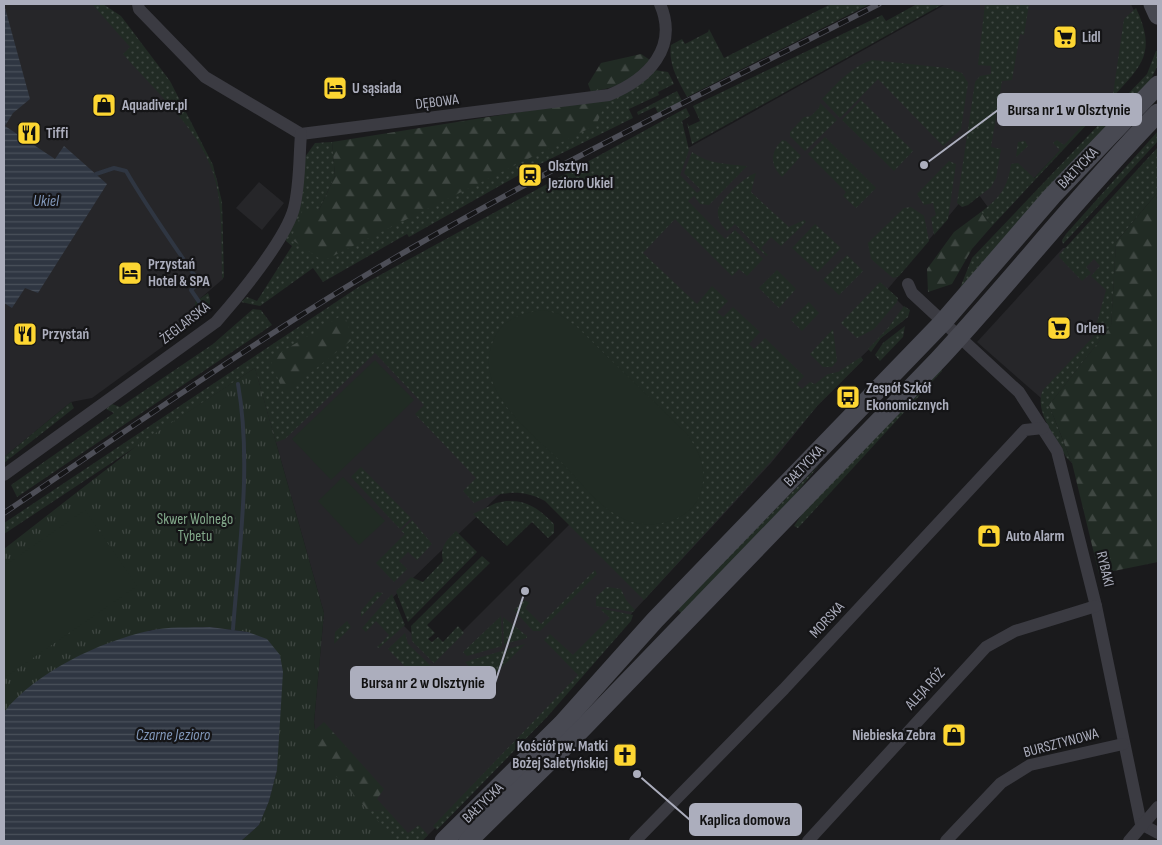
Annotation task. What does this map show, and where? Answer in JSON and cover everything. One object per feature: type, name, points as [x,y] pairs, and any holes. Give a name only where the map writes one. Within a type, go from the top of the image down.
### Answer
[{"type":"main road","points":[[1153,4],[1158,15]]},
{"type":"main road","name":"BAŁTYCKA","points":[[444,841],[562,724],[654,620],[943,322],[1052,196],[1158,85]]},
{"type":"main road","name":"BAŁTYCKA","points":[[468,841],[635,675],[959,337],[1049,233],[1158,113]]},
{"type":"street","points":[[138,4],[139,9],[205,77],[301,134]]},
{"type":"street","name":"DĘBOWA","points":[[301,134],[609,95],[636,80],[660,55],[665,33],[660,4]]},
{"type":"street","name":"ŻEGLARSKA","points":[[4,476],[216,322],[243,290],[290,219],[296,198],[301,134]]},
{"type":"street","name":"RYBAKI","points":[[908,284],[912,293],[1019,392],[1057,451],[1083,546],[1141,824]]},
{"type":"street","name":"MORSKA","points":[[636,841],[784,689],[1026,430],[1043,428]]},
{"type":"street","name":"ALEJA RÓŻ","points":[[808,841],[986,647],[1015,631],[1096,606]]},
{"type":"street","name":"BURSZTYNOWA","points":[[946,841],[1001,783],[1030,765],[1123,744]]},
{"type":"street","points":[[1129,841],[1141,824],[1158,807]]},
{"type":"street","points":[[1141,824],[1158,833]]},
{"type":"shaded area","points":[[5,4],[97,4],[169,88],[206,154],[217,179],[221,201],[223,279],[196,302],[202,318],[92,398],[71,402],[4,457]]},
{"type":"shaded area","points":[[946,4],[1131,4],[1136,15],[1128,79],[996,218],[973,187],[887,290],[904,307],[908,317],[881,338],[861,357],[863,360],[818,405],[771,463],[633,612],[536,728],[422,841],[397,841],[319,758],[314,722],[324,613],[255,368],[681,152]],"holes":[[[526,469],[571,523],[436,658],[384,606]]]},
{"type":"shaded area","points":[[259,182],[284,203],[262,230],[236,208]]},
{"type":"shaded area","name":"Orlen","points":[[1116,242],[1111,326],[1049,405],[977,342],[1063,248]]},
{"type":"green space","points":[[92,4],[103,4],[121,16],[170,81],[213,165],[222,202],[224,277],[222,279],[220,207],[216,183],[210,165],[190,130],[164,98],[123,54],[130,47]]},
{"type":"green space","points":[[831,4],[870,4],[687,97],[672,65],[671,45],[682,39],[685,44],[708,32],[709,29],[724,58]]},
{"type":"green space","points":[[917,4],[943,4],[692,144],[687,123],[689,126],[700,121],[693,106],[882,15],[886,21]]},
{"type":"green space","points":[[985,4],[1029,4],[1024,35],[1020,34],[1012,80],[1002,81],[991,147],[1001,149],[996,178],[991,187],[968,205],[962,207],[957,203],[975,82],[980,76],[991,74],[991,66],[978,65]]},
{"type":"green space","points":[[1136,8],[1142,23],[1146,47],[1139,67],[1113,97],[1110,94],[1113,94],[1124,19]]},
{"type":"green space","points":[[1156,51],[1158,51],[1158,65],[1148,85],[960,288],[972,258],[1147,74]]},
{"type":"green space","points":[[641,54],[650,60],[630,79],[610,88],[591,92],[588,84],[601,63]]},
{"type":"green space","points":[[872,60],[947,68],[962,73],[968,83],[961,129],[943,146],[878,79],[840,118],[822,99],[851,71]]},
{"type":"green space","points":[[654,70],[668,72],[674,84],[658,92],[659,95],[629,109],[633,118],[526,171],[409,237],[407,234],[323,282],[313,268],[260,306],[241,302],[247,297],[257,301],[292,246],[286,241],[285,236],[305,157],[315,143],[332,142],[335,176],[319,210],[291,239],[608,98]]},
{"type":"green space","points":[[677,91],[682,101],[658,113],[655,107],[638,115],[637,112]]},
{"type":"green space","points":[[608,98],[596,125],[323,261],[291,239],[303,209],[319,210],[335,176],[332,142]]},
{"type":"green space","points":[[861,100],[913,151],[894,171],[842,120]]},
{"type":"green space","points":[[1105,101],[1107,103],[992,226],[981,212],[1002,191],[1008,179],[1011,164],[1018,163],[1034,178],[1060,150],[1053,143],[1057,140],[1064,145]]},
{"type":"green space","points":[[820,103],[837,120],[805,151],[790,136],[790,132],[804,117],[811,116],[819,108]]},
{"type":"green space","points":[[686,108],[690,116],[682,121],[689,150],[680,175],[697,193],[701,190],[684,173],[692,152],[711,161],[747,166],[709,205],[700,204],[694,196],[688,201],[725,239],[735,230],[763,259],[747,276],[739,269],[732,276],[675,219],[643,253],[697,304],[712,286],[728,301],[717,312],[723,317],[733,307],[760,332],[749,344],[754,349],[765,338],[804,376],[797,384],[802,389],[810,382],[815,384],[828,374],[838,372],[861,357],[863,360],[818,405],[772,460],[644,600],[545,501],[527,494],[509,493],[492,496],[474,503],[463,491],[476,478],[415,414],[424,405],[375,353],[285,439],[276,442],[255,368],[4,534],[4,523],[360,286]]},
{"type":"green space","points":[[1158,131],[1158,141],[1063,244],[1062,240],[1066,234]]},
{"type":"green space","points":[[825,137],[876,188],[856,208],[843,196],[846,192],[808,154]]},
{"type":"green space","points":[[782,140],[786,141],[801,156],[782,177],[775,168],[773,159],[775,150]]},
{"type":"green space","points":[[1025,141],[1028,146],[1016,157],[1018,142]]},
{"type":"green space","points":[[1158,147],[1158,192],[1116,242],[1111,326],[1049,405],[1072,463],[1066,457],[1047,425],[1041,407],[1041,398],[1043,390],[1093,337],[1106,290],[1091,276],[1100,266],[1094,259],[1086,267],[1091,273],[1082,281],[1059,255]]},
{"type":"green space","points":[[949,161],[956,164],[948,219],[934,235],[931,218],[936,215],[933,203],[924,205],[917,194]]},
{"type":"green space","points":[[756,173],[751,192],[789,227],[804,220],[806,222],[781,246],[771,237],[761,248],[768,255],[766,256],[735,224],[727,231],[718,216],[718,210],[728,194],[746,178]]},
{"type":"green space","points":[[1158,192],[1158,562],[1099,574],[1072,463],[1049,405],[1111,326],[1116,242]]},
{"type":"green space","points":[[911,207],[924,216],[929,241],[899,276],[893,278],[871,259],[868,243],[904,208]]},
{"type":"green space","points":[[981,212],[992,226],[972,249],[952,284],[928,292],[927,269],[954,232]]},
{"type":"green space","points":[[815,224],[841,248],[818,272],[792,248]]},
{"type":"green space","points":[[847,255],[863,271],[839,295],[823,280]]},
{"type":"green space","points":[[777,270],[796,289],[779,308],[759,288]]},
{"type":"green space","points":[[880,282],[898,298],[897,302],[874,329],[857,338],[841,323]]},
{"type":"green space","points":[[208,293],[210,302],[208,310],[195,323],[195,302]]},
{"type":"green space","points":[[809,302],[819,313],[802,331],[791,320]]},
{"type":"green space","points":[[904,306],[910,310],[908,317],[881,338],[871,352],[868,349],[888,328]]},
{"type":"green space","points":[[253,309],[261,310],[272,325],[17,497],[11,485],[114,413],[106,409],[112,404],[120,407],[213,344]]},
{"type":"green space","points":[[544,310],[559,314],[576,326],[687,434],[700,456],[703,480],[699,497],[686,513],[667,522],[657,524],[636,523],[617,515],[599,502],[507,408],[497,392],[490,375],[489,357],[494,339],[508,321],[521,315]]},
{"type":"green space","points":[[344,314],[353,339],[284,394],[270,359]]},
{"type":"green space","points":[[905,326],[903,337],[880,361],[875,355],[883,343]]},
{"type":"green space","points":[[833,329],[837,361],[832,367],[823,367],[810,354]]},
{"type":"green space","points":[[375,360],[414,400],[331,480],[292,439]]},
{"type":"green space","name":"Skwer Wolnego Tybetu","points":[[255,368],[324,613],[314,722],[319,758],[397,841],[241,841],[259,825],[269,800],[277,770],[248,632],[210,627],[150,630],[4,712],[4,549],[139,444]]},
{"type":"green space","points":[[941,368],[942,371],[798,528],[794,526],[802,514]]},
{"type":"green space","points":[[71,402],[74,408],[4,463],[4,457]]},
{"type":"green space","points":[[819,465],[778,516],[683,615],[677,609]]},
{"type":"green space","points":[[361,467],[411,518],[400,529],[351,477]]},
{"type":"green space","points":[[343,477],[385,521],[359,545],[318,501]]},
{"type":"green space","points":[[506,501],[521,502],[533,506],[554,524],[554,533],[548,538],[532,522],[507,546],[473,514],[496,503]]},
{"type":"green space","points":[[85,510],[137,586],[4,678],[4,566]]},
{"type":"green space","points":[[412,520],[432,544],[417,560],[408,552],[399,561],[407,569],[394,582],[376,563],[405,534],[401,531]]},
{"type":"green space","points":[[456,531],[477,552],[408,622],[396,591],[411,577],[423,582],[443,561],[443,548]]},
{"type":"green space","points":[[482,556],[490,563],[427,625],[435,633],[428,639],[432,642],[438,637],[443,642],[458,626],[464,633],[434,663],[412,641],[411,626]]},
{"type":"green space","points":[[595,570],[597,574],[540,631],[533,631],[514,610],[525,600],[529,603],[525,608],[541,624]]},
{"type":"green space","points":[[607,587],[621,589],[626,600],[635,610],[633,612],[596,606],[596,597]]},
{"type":"green space","points":[[377,592],[383,593],[361,617],[361,611]]},
{"type":"green space","points":[[392,594],[405,625],[379,648],[377,647],[389,635],[376,621],[366,632],[362,628]]},
{"type":"green space","points":[[601,610],[633,615],[631,621],[547,717],[437,830],[433,826],[578,675],[544,640],[550,634],[573,655],[610,618]]},
{"type":"green space","points":[[501,616],[502,646],[467,656],[463,652]]},
{"type":"green space","points":[[503,617],[527,636],[527,638],[504,644]]},
{"type":"green space","points":[[347,621],[351,627],[334,644],[335,632]]},
{"type":"green space","points":[[405,633],[408,644],[431,666],[418,680],[388,649]]},
{"type":"green space","points":[[525,644],[494,675],[489,689],[465,662]]},
{"type":"green space","points":[[324,722],[384,789],[377,799],[387,810],[363,811],[325,772],[309,735]]},
{"type":"green space","points":[[387,810],[408,833],[419,825],[428,835],[422,841],[394,841],[363,811]]},
{"type":"water","name":"Ukiel","points":[[4,4],[30,99],[13,113],[5,126],[55,159],[64,146],[107,184],[38,293],[25,288],[12,308],[4,303]]},
{"type":"water","name":"Czarne Jezioro","points":[[210,627],[248,632],[267,639],[280,655],[283,672],[277,770],[269,801],[259,825],[241,841],[4,841],[4,712],[17,697],[51,672],[89,651],[109,643],[156,629]]},
{"type":"waterway","points":[[96,174],[114,168],[126,171],[199,282],[191,290],[206,312]]},
{"type":"waterway","points":[[233,629],[244,476],[242,414],[238,384]]},
{"type":"railway","points":[[4,513],[255,344],[410,249],[467,216],[584,154],[879,4]]},
{"type":"place","name":"Lidl","points":[[1065,37]]},
{"type":"place","name":"U sąsiada","points":[[335,88]]},
{"type":"place","name":"Aquadiver.pl","points":[[104,105]]},
{"type":"place","name":"Tiffi","points":[[29,133]]},
{"type":"place","name":"Bursa nr 1 w Olsztynie","points":[[924,165]]},
{"type":"place","name":"Olsztyn Jezioro Ukiel","points":[[530,175]]},
{"type":"place","name":"Przystań Hotel & SPA","points":[[130,273]]},
{"type":"place","name":"Orlen","points":[[1059,328]]},
{"type":"place","name":"Przystań","points":[[25,334]]},
{"type":"place","name":"Zespół Szkół Ekonomicznych","points":[[848,397]]},
{"type":"place","name":"Auto Alarm","points":[[989,536]]},
{"type":"place","name":"Bursa nr 2 w Olsztynie","points":[[525,591]]},
{"type":"place","name":"Niebieska Zebra","points":[[954,735]]},
{"type":"place","name":"Kościół pw. Matki Bożej Saletyńskiej","points":[[625,755]]},
{"type":"place","name":"Kaplica domowa","points":[[637,774]]}]
